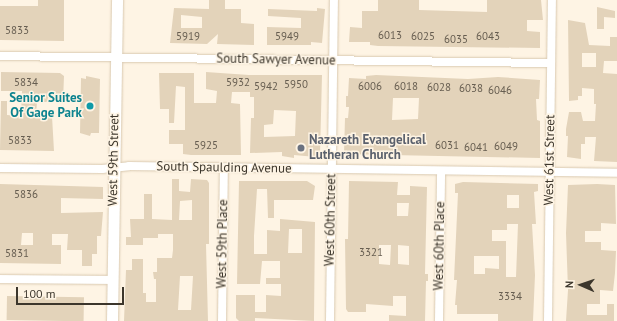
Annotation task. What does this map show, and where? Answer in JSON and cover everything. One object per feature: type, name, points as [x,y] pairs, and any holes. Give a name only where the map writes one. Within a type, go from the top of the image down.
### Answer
[{"type":"street","name":"West 59th Street","points":[[112,321],[117,0]]},
{"type":"street","name":"West 60th Street","points":[[330,321],[334,0]]},
{"type":"street","name":"West 61st Street","points":[[548,321],[552,0]]},
{"type":"street","name":"South Sawyer Avenue","points":[[0,56],[551,63]]},
{"type":"street","name":"South Spaulding Avenue","points":[[0,168],[224,168],[617,173]]},
{"type":"street","name":"West 59th Place","points":[[222,321],[224,168]]},
{"type":"street","name":"West 60th Place","points":[[439,321],[441,171]]},
{"type":"street","points":[[0,278],[113,280]]},
{"type":"building","points":[[38,0],[64,0],[64,41],[0,40],[0,6],[38,6]]},
{"type":"building","points":[[209,0],[225,0],[225,9],[241,9],[241,23],[254,24],[254,45],[217,44],[218,34],[207,44],[170,43],[174,8],[209,9]],"holes":[[[181,15],[202,17],[202,28],[181,28]]]},
{"type":"building","points":[[378,0],[419,0],[419,10],[487,12],[487,0],[541,0],[543,20],[527,20],[527,31],[540,32],[540,48],[378,46],[370,45],[370,42],[349,42],[350,27],[362,28],[362,11],[378,11]]},
{"type":"building","points":[[597,7],[615,11],[615,18],[604,17],[604,29],[597,29]]},
{"type":"building","points":[[317,8],[325,9],[322,43],[311,42],[311,45],[267,45],[267,27],[301,28],[301,18],[268,16],[268,9],[317,11]]},
{"type":"building","points":[[568,20],[585,23],[589,45],[610,46],[610,37],[617,37],[617,61],[604,61],[603,73],[617,74],[617,162],[594,161],[596,137],[585,137],[585,144],[581,144],[581,159],[567,157],[568,136],[566,136],[566,129],[569,112],[581,112],[583,121],[595,121],[596,104],[594,104],[594,89],[582,88],[582,96],[578,96],[578,100],[569,101]],"holes":[[[582,53],[596,53],[596,67],[582,67]]]},
{"type":"building","points":[[1,72],[60,73],[64,76],[63,102],[37,102],[36,116],[52,116],[54,151],[0,150],[1,101],[7,101],[7,115],[21,116],[22,91],[1,91]]},
{"type":"building","points":[[206,72],[249,75],[322,75],[320,154],[316,154],[316,157],[294,155],[294,158],[282,156],[282,152],[250,153],[251,118],[254,118],[254,97],[250,97],[250,92],[232,92],[231,103],[240,104],[241,155],[183,154],[183,144],[169,144],[169,130],[185,130],[185,87],[176,86],[174,123],[169,123],[169,109],[160,109],[159,73],[194,73],[194,103],[216,103],[217,91],[206,89]],"holes":[[[274,110],[296,111],[295,136],[264,137],[264,125],[273,124]]]},
{"type":"building","points":[[376,75],[468,79],[498,77],[540,80],[539,99],[536,99],[537,120],[540,121],[540,158],[344,154],[345,118],[348,118],[349,107],[346,107],[346,96],[348,96],[349,78],[366,79],[366,76]],"holes":[[[393,98],[419,98],[418,119],[392,120]]]},
{"type":"building","name":"Senior Suites Of Gage Park","points":[[86,76],[100,79],[99,133],[91,133],[90,136],[80,133],[81,78],[86,79]]},
{"type":"building","points":[[172,179],[179,179],[179,191],[190,192],[191,179],[207,180],[209,183],[209,244],[206,244],[208,321],[124,321],[126,270],[132,270],[132,259],[143,259],[143,293],[146,293],[146,302],[156,302],[156,279],[154,279],[153,272],[157,272],[157,258],[172,258],[173,250],[173,234],[158,234],[158,238],[143,238],[143,245],[126,245],[126,237],[131,237],[130,219],[144,219],[144,194],[152,194],[152,219],[172,220]],"holes":[[[192,200],[192,220],[179,220],[180,201]],[[180,276],[193,276],[191,310],[178,310]]]},
{"type":"building","points":[[239,181],[307,181],[315,186],[313,200],[274,200],[274,218],[268,218],[267,189],[257,189],[254,236],[254,254],[267,254],[267,230],[280,231],[280,219],[315,222],[314,321],[255,318],[255,321],[239,321],[236,318],[236,295],[255,295],[255,312],[266,312],[266,295],[281,296],[281,284],[266,284],[266,278],[280,278],[280,261],[262,261],[260,284],[237,284]],"holes":[[[289,229],[302,229],[302,253],[288,253]]]},
{"type":"building","points":[[349,181],[398,182],[397,195],[410,195],[410,186],[427,187],[425,274],[428,274],[428,281],[426,281],[425,321],[389,321],[389,315],[406,316],[406,296],[393,296],[393,306],[366,304],[366,312],[348,312],[346,309],[345,239],[348,239]],"holes":[[[397,203],[409,203],[408,216],[397,216]],[[379,245],[391,245],[390,265],[379,264]],[[398,245],[409,246],[409,265],[398,264]]]},
{"type":"building","points":[[463,182],[538,184],[538,191],[534,192],[536,224],[532,224],[535,275],[533,321],[498,321],[498,314],[457,314],[457,305],[455,305],[457,280],[454,280],[458,193],[455,193],[455,184]],"holes":[[[507,195],[519,195],[519,208],[507,208]],[[507,224],[518,224],[516,277],[506,277],[506,241],[492,241],[492,230],[507,230]],[[474,256],[499,256],[499,269],[485,268],[485,274],[474,274]]]},
{"type":"building","points":[[0,184],[103,187],[103,199],[61,198],[61,213],[103,212],[101,236],[97,236],[97,254],[92,254],[92,266],[82,266],[82,250],[67,250],[68,234],[52,234],[52,245],[61,245],[61,264],[0,263]],"holes":[[[22,233],[33,233],[33,245],[21,245]]]},
{"type":"building","points":[[568,185],[615,185],[616,224],[601,223],[601,231],[585,231],[585,242],[601,242],[601,250],[616,251],[615,273],[613,291],[600,290],[600,304],[587,304],[587,315],[607,315],[607,304],[614,304],[614,321],[566,321],[568,290],[566,233]]},
{"type":"building","points":[[7,296],[84,297],[84,321],[7,320]]},
{"type":"place","name":"Senior Suites Of Gage Park","points":[[90,106]]},
{"type":"place","name":"Nazareth Evangelical Lutheran Church","points":[[301,148]]}]
